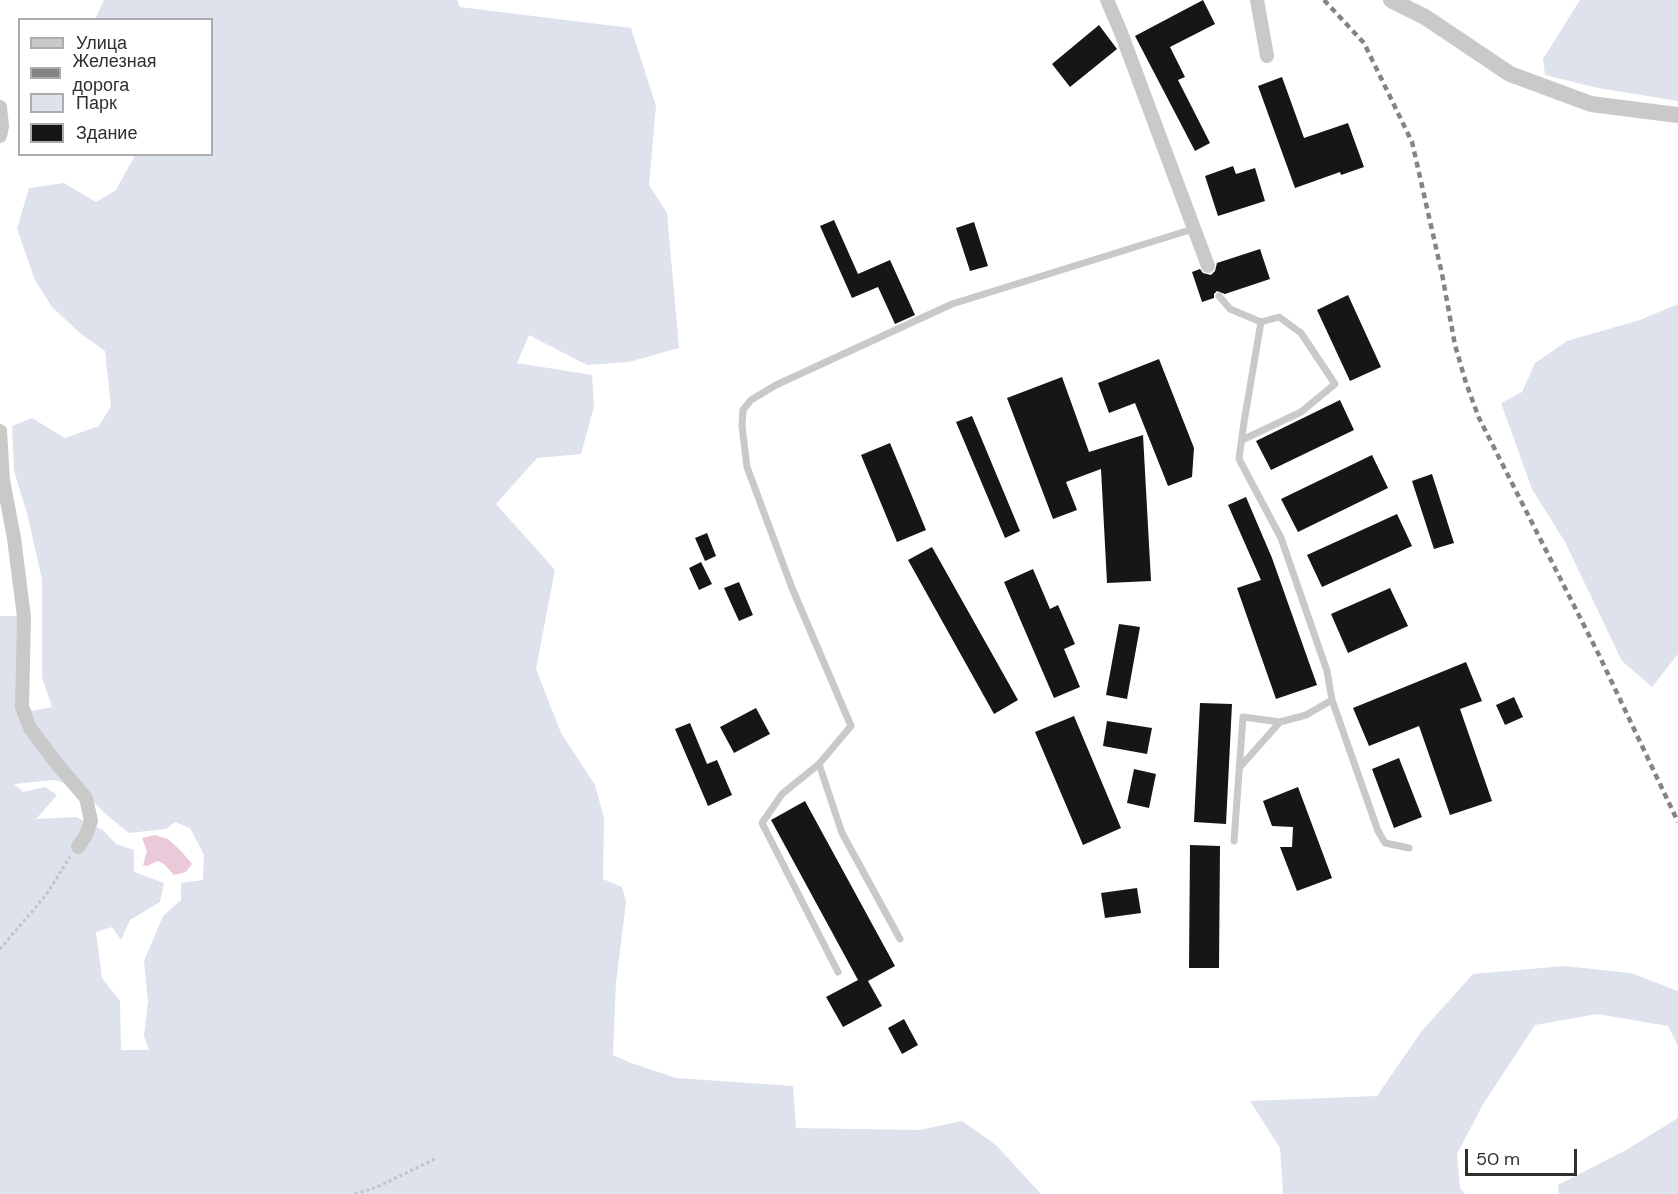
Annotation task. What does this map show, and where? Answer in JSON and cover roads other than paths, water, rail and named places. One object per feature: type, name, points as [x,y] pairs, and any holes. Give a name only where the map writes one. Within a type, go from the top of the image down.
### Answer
[{"type":"street","points":[[1107,0],[1208,266]]},
{"type":"street","points":[[1257,0],[1268,56]]},
{"type":"street","points":[[1391,0],[1425,17],[1510,74],[1591,104],[1678,115]]},
{"type":"street","points":[[1418,0],[1425,17]]},
{"type":"street","points":[[0,107],[2,126],[0,136]]},
{"type":"street","points":[[0,431],[3,480],[14,538],[24,617],[22,707],[30,728],[86,798],[91,821],[78,847]]},
{"type":"lane","points":[[838,972],[762,824],[782,794],[819,764],[851,726],[792,588],[747,467],[742,426],[743,410],[751,399],[776,385],[952,304],[1193,229]]},
{"type":"lane","points":[[1219,296],[1230,309],[1261,322],[1279,317],[1301,333],[1335,384],[1301,412],[1242,440]]},
{"type":"lane","points":[[1261,322],[1239,459],[1281,538],[1327,671],[1332,700],[1349,754],[1381,837],[1384,843],[1410,848]]},
{"type":"lane","points":[[1234,841],[1243,717],[1280,722],[1306,715],[1332,700]]},
{"type":"lane","points":[[1240,768],[1280,722]]},
{"type":"lane","points":[[819,764],[843,833],[900,939]]},
{"type":"railway","points":[[1324,0],[1364,43],[1412,142],[1442,274],[1455,345],[1479,418],[1599,655],[1678,822]]}]
